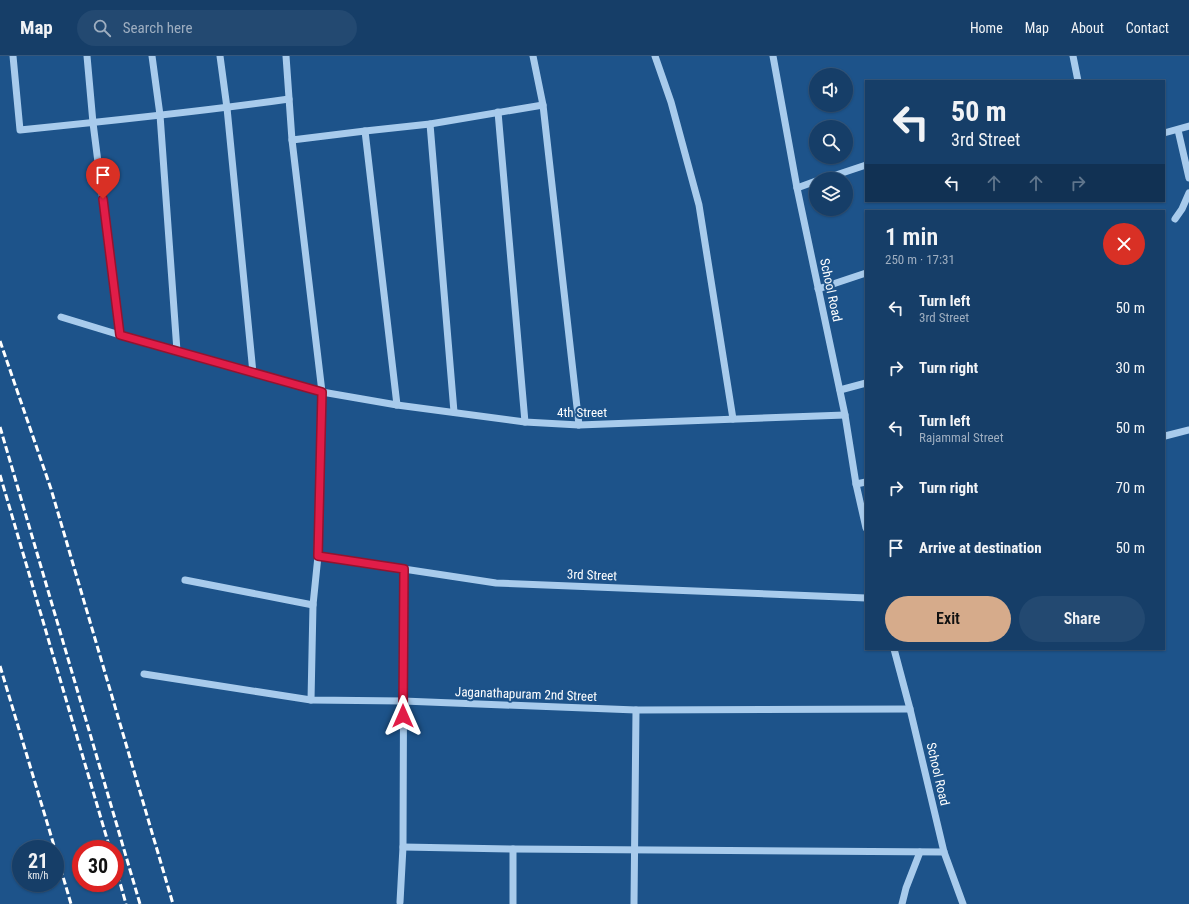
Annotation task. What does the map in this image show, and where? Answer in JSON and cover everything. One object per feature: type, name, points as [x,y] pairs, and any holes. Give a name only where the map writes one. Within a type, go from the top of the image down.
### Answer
[{"type":"street","points":[[13,56],[20,130],[228,108],[289,99]]},
{"type":"street","points":[[87,56],[93,123],[120,335]]},
{"type":"street","points":[[152,56],[160,115],[177,351]]},
{"type":"street","points":[[220,56],[228,108],[253,373]]},
{"type":"street","points":[[286,56],[292,140],[322,392],[318,556],[313,604],[311,700]]},
{"type":"street","points":[[533,56],[543,105],[579,425]]},
{"type":"street","points":[[655,56],[671,102],[699,205],[733,419]]},
{"type":"street","name":"School Road","points":[[773,56],[797,188],[840,390],[856,484],[865,524]]},
{"type":"street","points":[[1073,56],[1078,80]]},
{"type":"street","points":[[292,140],[365,130],[430,124],[543,105]]},
{"type":"street","points":[[498,112],[525,422]]},
{"type":"street","points":[[430,124],[454,412]]},
{"type":"street","points":[[1165,133],[1189,126]]},
{"type":"street","points":[[365,130],[397,405]]},
{"type":"street","points":[[1178,130],[1189,178]]},
{"type":"street","points":[[845,172],[865,165]]},
{"type":"street","points":[[797,188],[809,184]]},
{"type":"street","points":[[1175,219],[1182,209],[1189,193]]},
{"type":"street","points":[[818,289],[865,273]]},
{"type":"street","name":"4th Street","points":[[61,317],[322,392],[397,405],[525,422],[579,425],[845,415]]},
{"type":"street","points":[[840,390],[865,383]]},
{"type":"street","points":[[1165,436],[1189,430]]},
{"type":"street","points":[[856,484],[865,482]]},
{"type":"street","name":"3rd Street","points":[[318,556],[496,583],[865,598]]},
{"type":"street","points":[[400,902],[403,847],[404,569]]},
{"type":"street","points":[[185,580],[313,604]]},
{"type":"street","name":"School Road","points":[[894,650],[944,852],[963,904]]},
{"type":"street","name":"Jaganathapuram 2nd Street","points":[[144,674],[311,700],[403,701],[636,710],[910,709]]},
{"type":"street","points":[[634,904],[633,849],[636,710]]},
{"type":"street","points":[[403,847],[944,852]]},
{"type":"street","points":[[513,849],[513,904]]},
{"type":"street","points":[[902,904],[906,888],[920,852]]},
{"type":"railway","points":[[0,341],[51,489],[173,904]]},
{"type":"railway","points":[[0,427],[140,904]]},
{"type":"railway","points":[[0,475],[107,840]]},
{"type":"railway","points":[[0,666],[52,840]]},
{"type":"railway","points":[[64,880],[71,904]]},
{"type":"railway","points":[[123,892],[126,904]]},
{"type":"route","points":[[103,199],[120,335],[322,392],[318,556],[404,569],[403,716]]}]
